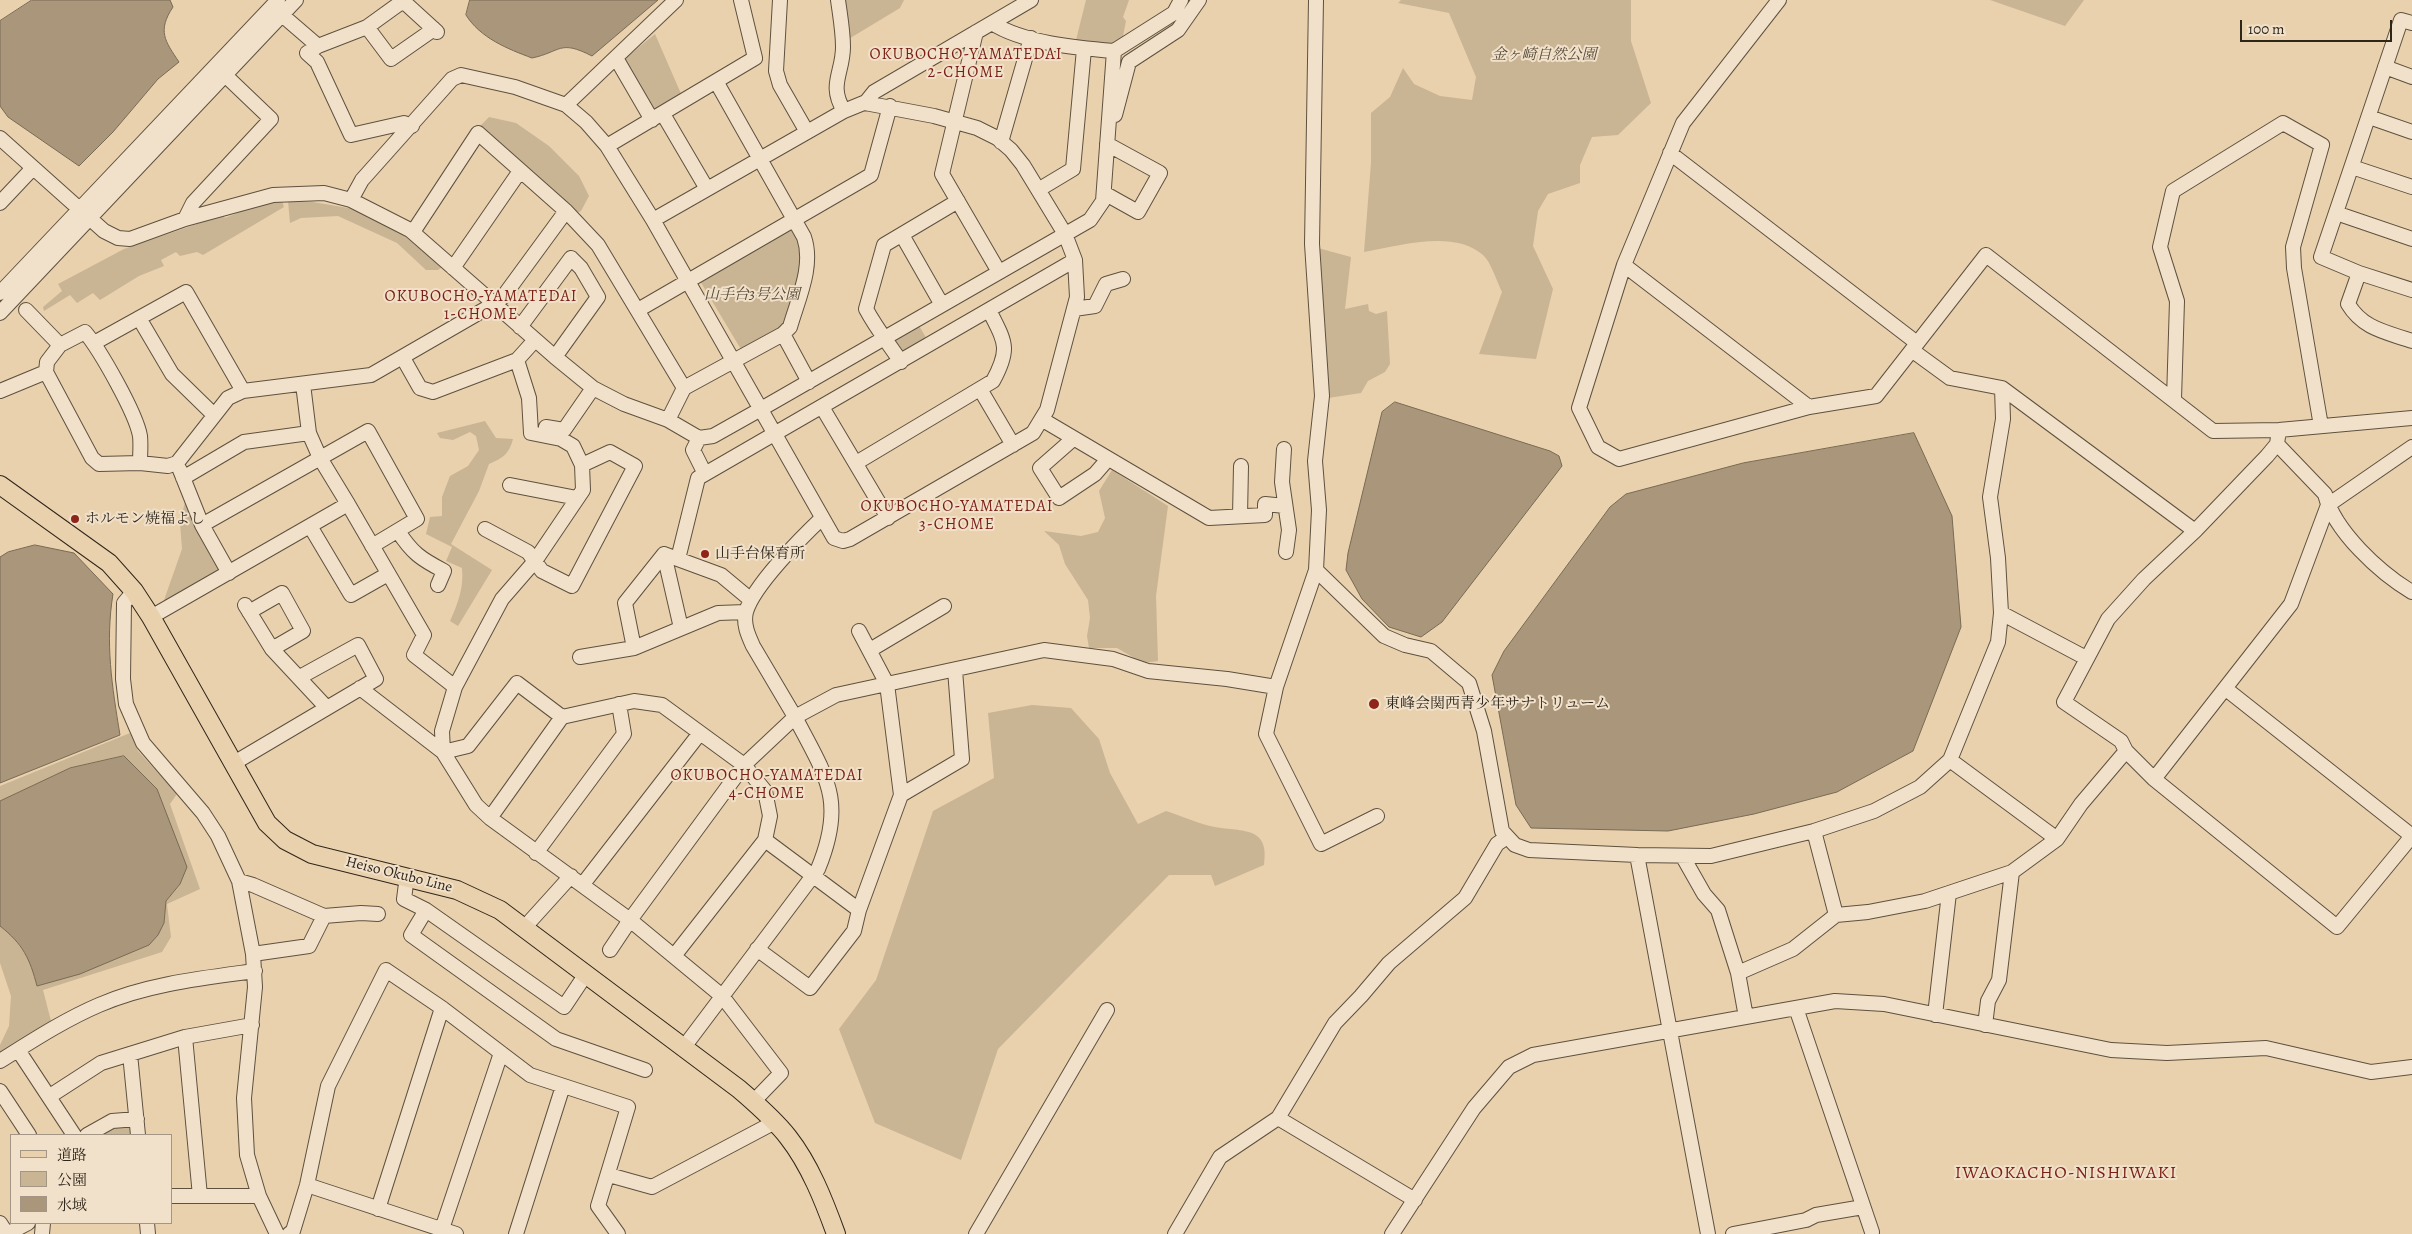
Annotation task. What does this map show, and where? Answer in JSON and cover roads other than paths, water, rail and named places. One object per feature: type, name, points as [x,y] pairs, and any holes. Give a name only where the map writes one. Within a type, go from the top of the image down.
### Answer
[{"type":"main road","name":"Heiso Okubo Line","points":[[0,486],[109,562],[134,591],[151,617],[267,823],[285,840],[312,854],[407,876],[457,890],[500,910],[684,1047],[775,1122],[804,1160],[836,1234]]},
{"type":"street","points":[[0,313],[84,214],[278,0]]},
{"type":"street","points":[[0,293],[226,76],[296,0]]},
{"type":"street","points":[[367,27],[391,59],[435,31],[402,0],[367,27],[318,46],[307,53],[317,62],[350,135],[404,123],[412,126]]},
{"type":"street","points":[[566,105],[676,0]]},
{"type":"street","points":[[608,146],[717,83],[755,58],[741,0]]},
{"type":"street","points":[[780,0],[776,71],[780,85],[807,132]]},
{"type":"street","points":[[838,0],[843,48],[836,83],[836,99],[844,111]]},
{"type":"street","points":[[653,220],[844,111],[865,102],[874,92],[1031,0]]},
{"type":"street","points":[[992,23],[1003,30],[1065,47],[1114,51],[1174,13],[1181,0]]},
{"type":"street","points":[[1109,120],[1114,119],[1129,62],[1178,30],[1199,0]]},
{"type":"street","points":[[1316,0],[1312,244],[1322,396],[1315,461],[1319,510],[1316,570],[1276,688],[1266,734],[1322,844],[1376,816]]},
{"type":"street","points":[[1779,0],[1683,122],[1624,265],[1579,408],[1598,447],[1620,459],[1809,407],[1876,396],[1986,255],[2213,431],[2279,430],[2412,418]]},
{"type":"street","points":[[282,14],[318,46]]},
{"type":"street","points":[[2412,23],[2400,20],[2321,257],[2359,273],[2412,290]]},
{"type":"street","points":[[976,32],[942,174],[999,272]]},
{"type":"street","points":[[1001,142],[1031,38]]},
{"type":"street","points":[[1038,190],[1073,170],[1084,49]]},
{"type":"street","points":[[0,138],[104,232],[118,238],[130,239],[185,219],[273,195],[324,193],[351,200],[413,232],[554,357],[593,388],[624,404],[668,420],[699,438],[713,436],[1090,220],[1103,202],[1114,51]]},
{"type":"street","points":[[616,58],[707,189]]},
{"type":"street","points":[[2385,67],[2412,76]]},
{"type":"street","points":[[351,200],[362,180],[452,79],[461,74],[515,87],[566,105],[586,122],[608,146],[653,220],[834,538],[843,541],[850,540],[1033,433],[1048,410],[1077,297],[1075,260],[1064,234],[1022,165],[1001,142],[977,128],[890,106],[865,102]]},
{"type":"street","points":[[185,219],[193,203],[271,119],[226,76]]},
{"type":"street","points":[[668,420],[684,388],[783,334],[790,327],[808,264],[808,250],[794,220],[717,83]]},
{"type":"street","points":[[638,310],[870,175],[890,106]]},
{"type":"street","points":[[2369,117],[2412,132]]},
{"type":"street","points":[[2174,399],[2177,301],[2160,247],[2173,191],[2282,123],[2322,145],[2293,248],[2294,268],[2321,426]]},
{"type":"street","points":[[413,232],[478,133],[566,211],[598,245],[684,388]]},
{"type":"street","points":[[1104,193],[1138,212],[1160,173],[1107,144]]},
{"type":"street","points":[[1670,153],[1915,347],[1950,378],[2002,388],[2195,531]]},
{"type":"street","points":[[2352,167],[2412,187]]},
{"type":"street","points":[[0,203],[34,168]]},
{"type":"street","points":[[453,268],[520,171]]},
{"type":"street","points":[[900,362],[866,310],[884,245],[958,201]]},
{"type":"street","points":[[140,463],[140,436],[134,417],[94,343],[85,332],[60,345],[47,362],[46,372],[92,458],[99,464],[140,463],[168,466],[177,463],[228,398],[243,391],[371,375],[494,304],[503,297],[566,211]]},
{"type":"street","points":[[2336,213],[2412,239]]},
{"type":"street","points":[[902,235],[942,305]]},
{"type":"street","points":[[520,327],[570,258],[581,268],[598,297],[554,357]]},
{"type":"street","points":[[634,648],[625,603],[671,557],[698,478],[1075,260]]},
{"type":"street","points":[[1624,265],[1809,407]]},
{"type":"street","points":[[2359,273],[2348,304],[2354,314],[2366,325],[2412,341]]},
{"type":"street","points":[[1074,308],[1095,306],[1106,284],[1123,279]]},
{"type":"street","points":[[94,343],[186,292],[243,391]]},
{"type":"street","points":[[26,310],[60,345]]},
{"type":"street","points":[[856,463],[993,381],[1003,362],[1004,340],[989,310]]},
{"type":"street","points":[[139,318],[172,374],[214,415]]},
{"type":"street","points":[[783,334],[809,382]]},
{"type":"street","points":[[403,358],[420,388],[433,392],[518,360],[535,340]]},
{"type":"street","points":[[444,752],[442,731],[455,687],[502,599],[536,561],[583,490],[582,465],[573,446],[561,439],[530,434],[529,398],[518,360]]},
{"type":"street","points":[[0,391],[46,372]]},
{"type":"street","points":[[303,384],[309,433],[320,458],[424,635],[414,655],[455,687]]},
{"type":"street","points":[[530,424],[564,430],[593,388]]},
{"type":"street","points":[[1316,570],[1384,636],[1405,645],[1431,651],[1469,683],[1484,731],[1502,831],[1515,845],[1528,850],[1683,857],[1711,856],[1814,831],[1874,812],[1920,787],[1950,760],[1998,642],[2001,613],[1998,558],[1990,497],[2003,419],[2002,388]]},
{"type":"street","points":[[980,389],[1013,445]]},
{"type":"street","points":[[822,407],[888,518]]},
{"type":"street","points":[[1042,420],[1209,518],[1265,515],[1265,504],[1285,506]]},
{"type":"street","points":[[2226,689],[2412,836],[2337,927],[2154,780],[2126,751],[2121,741],[2064,702],[2108,619],[2277,444],[2279,430]]},
{"type":"street","points":[[202,525],[368,431],[417,518],[372,546]]},
{"type":"street","points":[[183,478],[244,442],[309,433]]},
{"type":"street","points":[[699,438],[693,450],[705,474]]},
{"type":"street","points":[[1074,439],[1040,468],[1059,498],[1095,474],[1108,459]]},
{"type":"street","points":[[2277,444],[2325,494],[2328,505],[2338,524],[2392,580],[2412,592]]},
{"type":"street","points":[[2154,780],[2291,604],[2328,505],[2412,447]]},
{"type":"street","points":[[1284,449],[1282,482],[1289,530],[1286,552]]},
{"type":"street","points":[[485,529],[528,552],[542,571],[572,586],[635,466],[610,452],[582,465]]},
{"type":"street","points":[[177,463],[202,525],[229,573]]},
{"type":"street","points":[[1240,516],[1241,466]]},
{"type":"street","points":[[510,485],[578,498]]},
{"type":"street","points":[[151,617],[348,504]]},
{"type":"street","points":[[684,1047],[813,876],[829,842],[832,819],[831,800],[826,775],[795,717],[752,646],[748,635],[749,606],[786,556],[822,518]]},
{"type":"street","points":[[310,526],[351,595],[388,574]]},
{"type":"street","points":[[398,531],[417,557],[444,571],[438,585]]},
{"type":"street","points":[[671,557],[721,575],[749,606]]},
{"type":"street","points":[[671,557],[681,628]]},
{"type":"street","points":[[134,591],[124,603],[123,679],[126,704],[143,743],[203,814],[218,836],[239,881],[255,970],[252,1026],[244,1098],[247,1155],[259,1196],[277,1234]]},
{"type":"street","points":[[272,649],[303,631],[282,593],[247,609],[272,649],[327,708]]},
{"type":"street","points":[[580,657],[634,648],[718,613],[749,606]]},
{"type":"street","points":[[870,650],[944,606]]},
{"type":"street","points":[[2001,613],[2086,658]]},
{"type":"street","points":[[758,949],[810,988],[854,931],[859,910],[901,795],[887,684],[859,631]]},
{"type":"street","points":[[234,763],[376,679],[358,645],[300,677]]},
{"type":"street","points":[[610,950],[744,765],[795,717],[836,695],[1044,650],[1113,659],[1148,670],[1227,679],[1276,688]]},
{"type":"street","points":[[901,795],[962,759],[955,670]]},
{"type":"street","points":[[444,752],[468,746],[517,684],[562,717]]},
{"type":"street","points":[[360,688],[444,752],[476,805],[490,818],[536,854],[583,884],[630,920],[722,996],[780,1073],[753,1102]]},
{"type":"street","points":[[490,818],[562,717],[634,701],[662,704],[700,732],[744,765],[765,791],[770,816],[765,840],[674,956]]},
{"type":"street","points":[[536,854],[624,734],[619,704]]},
{"type":"street","points":[[583,884],[700,732]]},
{"type":"street","points":[[1738,974],[1793,949],[1836,915],[1868,912],[1925,901],[2012,872],[2057,839],[2081,804],[2126,751]]},
{"type":"street","points":[[1950,760],[2057,839]]},
{"type":"street","points":[[1814,831],[1836,915]]},
{"type":"street","points":[[1175,1234],[1220,1157],[1278,1118],[1334,1023],[1362,996],[1389,963],[1465,898],[1498,844],[1507,837]]},
{"type":"street","points":[[765,840],[859,910]]},
{"type":"street","points":[[1637,855],[1672,1031],[1708,1234]]},
{"type":"street","points":[[1683,857],[1704,894],[1718,910],[1738,974],[1746,1017]]},
{"type":"street","points":[[1985,1025],[1988,1001],[1999,980],[2012,872]]},
{"type":"street","points":[[407,876],[404,899],[426,910],[564,1007],[586,974]]},
{"type":"street","points":[[524,928],[571,876]]},
{"type":"street","points":[[239,881],[253,885],[324,916],[360,913],[378,914]]},
{"type":"street","points":[[1935,1016],[1949,893]]},
{"type":"street","points":[[426,910],[411,935],[556,1039],[645,1070]]},
{"type":"street","points":[[253,954],[309,946],[324,916]]},
{"type":"street","points":[[0,1061],[67,1020],[101,1004],[175,983],[255,970]]},
{"type":"street","points":[[289,1234],[293,1231],[307,1185],[328,1086],[386,970],[442,1008],[530,1075],[628,1108],[598,1206],[618,1234]]},
{"type":"street","points":[[1392,1234],[1474,1108],[1509,1067],[1533,1055],[1835,1001],[1884,1004],[1935,1016],[2111,1050],[2167,1053],[2266,1048],[2371,1072],[2412,1068]]},
{"type":"street","points":[[378,1208],[442,1008]]},
{"type":"street","points":[[1796,1008],[1872,1232]]},
{"type":"street","points":[[976,1234],[1107,1010]]},
{"type":"street","points":[[50,1096],[101,1063],[185,1037],[252,1026]]},
{"type":"street","points":[[185,1037],[200,1196]]},
{"type":"street","points":[[18,1050],[73,1134]]},
{"type":"street","points":[[442,1229],[501,1053]]},
{"type":"street","points":[[130,1054],[138,1134]]},
{"type":"street","points":[[516,1234],[563,1086]]},
{"type":"street","points":[[0,1091],[28,1134]]},
{"type":"street","points":[[1278,1118],[1415,1200]]},
{"type":"street","points":[[89,1134],[112,1121],[136,1119]]},
{"type":"street","points":[[609,1175],[652,1187],[775,1122]]},
{"type":"street","points":[[307,1185],[456,1234]]},
{"type":"street","points":[[172,1196],[259,1196]]},
{"type":"street","points":[[1733,1234],[1806,1220],[1816,1215],[1863,1207]]},
{"type":"street","points":[[0,1223],[7,1234],[26,1224]]},
{"type":"water","points":[[32,0],[170,0],[173,7],[168,15],[164,29],[167,42],[179,62],[158,79],[113,132],[79,166],[8,117],[0,106],[0,21]]},
{"type":"water","points":[[470,0],[658,0],[592,56],[573,48],[560,48],[532,58],[504,47],[479,30],[466,15]]},
{"type":"water","points":[[1395,402],[1550,451],[1559,456],[1562,466],[1442,622],[1421,637],[1389,627],[1362,599],[1346,570],[1348,553],[1382,412]]},
{"type":"water","points":[[1914,433],[1952,516],[1961,627],[1913,751],[1837,792],[1754,814],[1668,831],[1531,828],[1516,805],[1492,675],[1504,651],[1610,507],[1626,494],[1743,463]]},
{"type":"water","points":[[35,545],[74,553],[113,594],[110,647],[112,682],[120,735],[0,783],[0,557],[8,552]]},
{"type":"water","points":[[124,756],[157,789],[187,867],[180,884],[166,901],[164,923],[158,935],[149,945],[80,974],[37,986],[32,968],[20,946],[0,926],[0,801],[70,768]]},
{"type":"place","name":"ホルモン焼福よし","points":[[75,519]]},
{"type":"place","name":"山手台保育所","points":[[705,554]]},
{"type":"place","name":"東峰会関西青少年サナトリューム","points":[[1374,704]]},
{"type":"district","name":"OKUBOCHO-YAMATEDAI 2-CHOME","points":[[966,64]]},
{"type":"district","name":"OKUBOCHO-YAMATEDAI 1-CHOME","points":[[481,306]]},
{"type":"district","name":"OKUBOCHO-YAMATEDAI 3-CHOME","points":[[957,516]]},
{"type":"district","name":"OKUBOCHO-YAMATEDAI 4-CHOME","points":[[767,785]]},
{"type":"district","name":"IWAOKACHO-NISHIWAKI","points":[[2066,1174]]},
{"type":"park label","name":"金ヶ崎自然公園","points":[[1544,55]]},
{"type":"park label","name":"山手台3号公園","points":[[752,295]]}]
